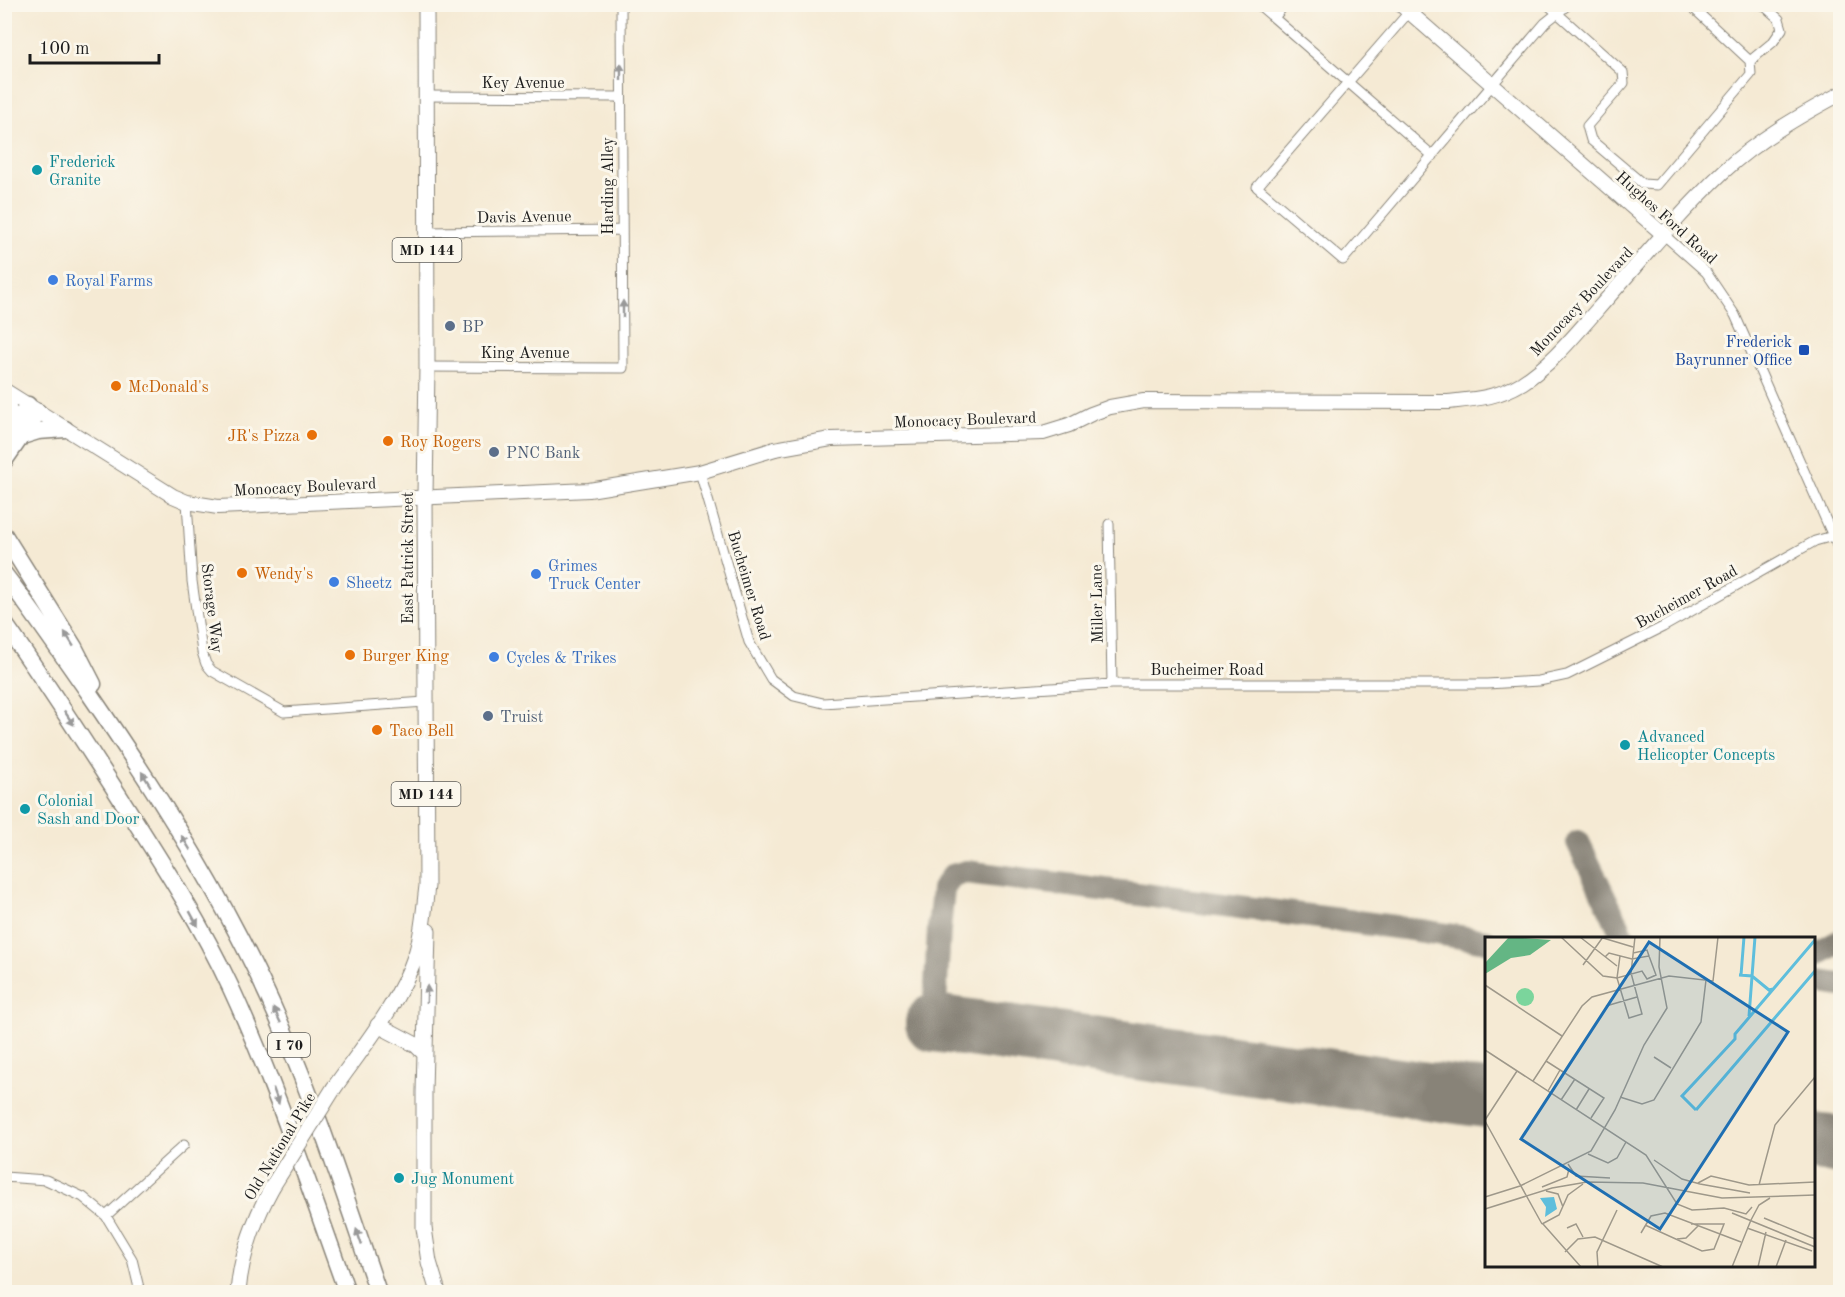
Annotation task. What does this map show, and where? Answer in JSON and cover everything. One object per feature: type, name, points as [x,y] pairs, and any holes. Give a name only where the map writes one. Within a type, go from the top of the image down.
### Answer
[{"type":"highway","points":[[4,400],[11,415],[13,438]]},
{"type":"highway","points":[[4,461],[13,438],[33,409]]},
{"type":"highway","points":[[13,438],[38,431],[65,429]]},
{"type":"highway","points":[[4,535],[74,647],[125,746]]},
{"type":"highway","name":"I 70","points":[[4,574],[125,746],[218,896],[280,1022],[320,1120],[378,1293]]},
{"type":"highway","name":"I 70","points":[[4,623],[166,869],[229,986],[273,1088],[347,1293]]},
{"type":"highway","points":[[4,637],[36,669]]},
{"type":"main road","name":"East Patrick Street","points":[[334,1088],[378,1025],[403,983],[417,952],[427,886],[426,4]]},
{"type":"main road","name":"Hughes Ford Road","points":[[1409,7],[1493,85],[1664,235]]},
{"type":"main road","name":"Monocacy Boulevard","points":[[4,390],[151,483],[187,502],[218,507],[590,490],[700,472],[775,449],[831,439],[1043,433],[1069,425],[1110,407],[1144,401],[1448,402],[1488,398],[1521,383],[1553,359],[1724,171],[1771,134],[1840,94]]},
{"type":"main road","points":[[427,886],[424,1228],[429,1262],[438,1293]]},
{"type":"main road","points":[[378,1025],[417,1045],[424,1053]]},
{"type":"main road","name":"Old National Pike","points":[[238,1293],[244,1255],[261,1209],[334,1088]]},
{"type":"street","name":"Harding Alley","points":[[621,4],[624,368]]},
{"type":"street","points":[[1258,4],[1433,156]]},
{"type":"street","points":[[1274,18],[1285,4]]},
{"type":"street","points":[[1547,4],[1623,72],[1624,83],[1587,126],[1591,140],[1643,184],[1656,184],[1664,176],[1751,74],[1750,61],[1689,4]]},
{"type":"street","points":[[1409,7],[1348,83],[1257,188],[1343,260],[1545,23],[1569,4]]},
{"type":"street","points":[[1750,61],[1773,42],[1782,29],[1779,19],[1762,4]]},
{"type":"street","name":"Key Avenue","points":[[426,96],[621,97]]},
{"type":"street","name":"Davis Avenue","points":[[427,232],[622,230]]},
{"type":"street","name":"Hughes Ford Road","points":[[1664,235],[1706,272],[1736,315],[1840,552]]},
{"type":"street","name":"King Avenue","points":[[427,367],[624,368]]},
{"type":"street","name":"Bucheimer Road","points":[[700,472],[749,642],[771,679],[794,696],[823,703],[1112,684],[1487,684],[1539,681],[1568,675],[1663,627],[1815,541],[1833,536]]},
{"type":"street","name":"Storage Way","points":[[187,502],[192,580],[202,652],[206,664],[212,671],[284,712],[425,702]]},
{"type":"street","name":"Miller Lane","points":[[1109,524],[1112,684]]},
{"type":"street","points":[[106,1216],[184,1145]]},
{"type":"street","points":[[4,1177],[46,1180],[83,1197],[106,1216],[132,1259],[140,1293]]},
{"type":"taxiway","points":[[1578,842],[1624,937]]},
{"type":"taxiway","points":[[934,1023],[943,889],[952,876],[966,872],[1403,928],[1485,941]]},
{"type":"taxiway","points":[[1815,955],[1840,941]]},
{"type":"taxiway","points":[[1815,981],[1840,985]]},
{"type":"runway","points":[[934,1023],[1485,1099]]},
{"type":"runway","points":[[1815,1142],[1840,1145]]},
{"type":"place","name":"Frederick Granite","points":[[37,170]]},
{"type":"place","name":"Royal Farms","points":[[53,280]]},
{"type":"place","name":"BP","points":[[450,326]]},
{"type":"place","name":"Frederick Bayrunner Office","points":[[1804,350]]},
{"type":"place","name":"McDonald's","points":[[116,386]]},
{"type":"place","name":"JR's Pizza","points":[[312,435]]},
{"type":"place","name":"Roy Rogers","points":[[388,441]]},
{"type":"place","name":"PNC Bank","points":[[494,452]]},
{"type":"place","name":"Wendy's","points":[[242,573]]},
{"type":"place","name":"Grimes Truck Center","points":[[536,574]]},
{"type":"place","name":"Sheetz","points":[[334,582]]},
{"type":"place","name":"Burger King","points":[[350,655]]},
{"type":"place","name":"Cycles & Trikes","points":[[494,657]]},
{"type":"place","name":"Truist","points":[[488,716]]},
{"type":"place","name":"Taco Bell","points":[[377,730]]},
{"type":"place","name":"Advanced Helicopter Concepts","points":[[1625,745]]},
{"type":"place","name":"Colonial Sash and Door","points":[[25,809]]},
{"type":"place","name":"Jug Monument","points":[[399,1178]]}]
